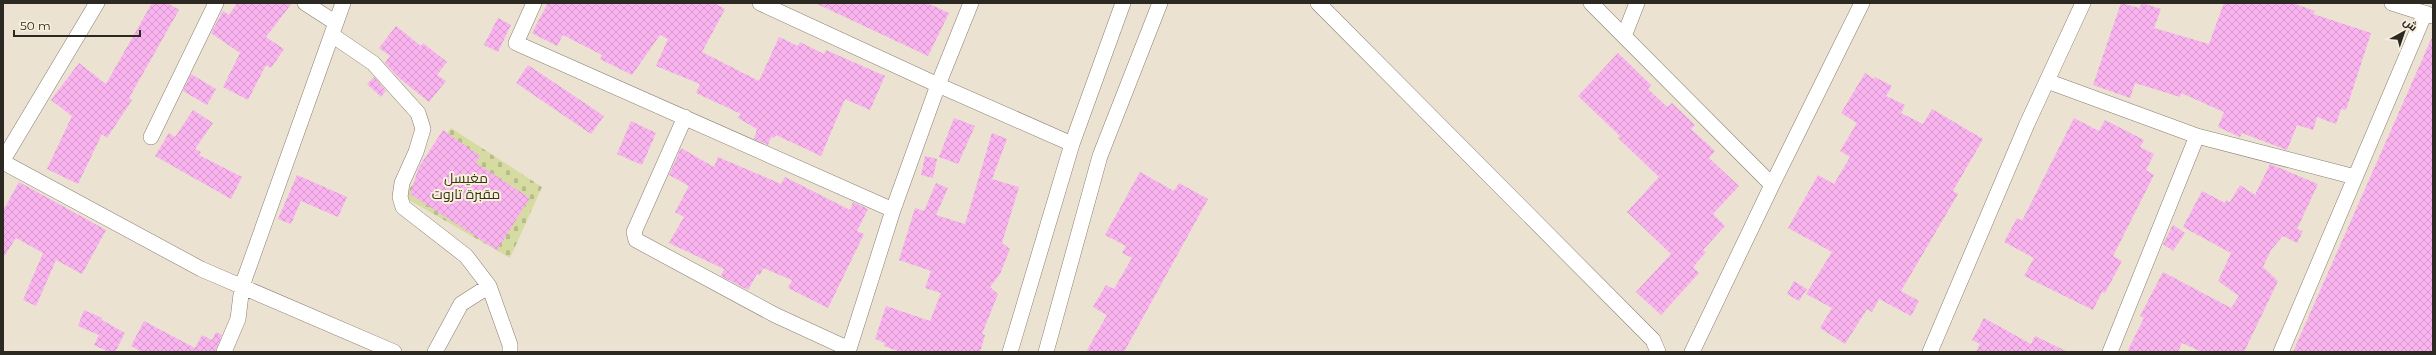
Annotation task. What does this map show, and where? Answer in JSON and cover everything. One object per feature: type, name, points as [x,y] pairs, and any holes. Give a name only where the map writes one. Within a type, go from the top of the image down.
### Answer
[{"type":"street","points":[[97,3],[3,161],[201,269],[394,352]]},
{"type":"street","points":[[151,137],[216,3]]},
{"type":"street","points":[[305,3],[373,63],[418,113],[423,129],[416,152],[402,183],[400,197],[404,207],[466,256],[489,286],[510,345],[510,352]]},
{"type":"street","points":[[224,352],[238,319],[242,286],[343,3]]},
{"type":"street","points":[[534,3],[516,43],[893,210]]},
{"type":"street","points":[[760,3],[938,85],[1072,144]]},
{"type":"street","points":[[685,117],[634,232],[636,240],[774,315],[848,349],[893,210],[938,85],[971,3]]},
{"type":"street","points":[[1010,352],[1072,144],[1123,3]]},
{"type":"street","points":[[1046,352],[1100,156],[1160,3]]},
{"type":"street","points":[[1318,3],[1653,340],[1658,352]]},
{"type":"street","points":[[1591,3],[1772,185]]},
{"type":"street","points":[[1624,36],[1637,3]]},
{"type":"street","points":[[1692,352],[1772,185],[1862,3]]},
{"type":"street","points":[[1930,352],[2047,80],[2083,3]]},
{"type":"street","points":[[2281,352],[2355,178],[2429,15],[2392,3]]},
{"type":"street","points":[[2047,80],[2197,136],[2355,178]]},
{"type":"street","points":[[2110,352],[2197,136]]},
{"type":"street","points":[[435,352],[461,304],[489,286]]},
{"type":"green space","name":"مغيسل مقبرة تاروت","points":[[451,128],[542,187],[510,258],[404,197]]},
{"type":"building","points":[[152,3],[168,3],[179,10],[129,98],[132,100],[107,138],[102,134],[78,184],[47,169],[72,116],[51,100],[79,63],[106,84]]},
{"type":"building","points":[[237,3],[292,3],[266,37],[284,49],[271,68],[266,65],[248,100],[223,87],[240,53],[211,33],[223,11],[229,15]]},
{"type":"building","points":[[548,3],[714,3],[725,9],[702,52],[759,81],[779,37],[798,46],[800,42],[824,54],[826,50],[885,76],[870,110],[845,99],[821,156],[776,135],[774,138],[771,137],[768,145],[754,139],[757,129],[738,118],[741,114],[696,93],[700,84],[656,66],[668,39],[660,35],[632,75],[600,59],[602,55],[563,35],[557,46],[532,33]]},
{"type":"building","points":[[815,3],[927,3],[949,13],[928,56]]},
{"type":"building","points":[[2121,3],[2139,8],[2142,3],[2161,9],[2154,28],[2209,44],[2224,3],[2292,3],[2315,11],[2313,14],[2371,33],[2346,110],[2341,109],[2336,124],[2317,117],[2313,130],[2297,125],[2287,150],[2242,133],[2240,137],[2218,127],[2224,112],[2181,93],[2180,97],[2135,83],[2130,98],[2093,85]]},
{"type":"building","points":[[498,18],[511,25],[498,52],[484,45]]},
{"type":"building","points":[[396,26],[421,46],[423,43],[447,62],[437,75],[446,81],[429,102],[399,78],[385,63],[390,56],[379,48]]},
{"type":"building","points":[[2433,35],[2433,352],[2293,352]]},
{"type":"building","points":[[1618,53],[1651,85],[1648,89],[1667,107],[1672,103],[1695,125],[1691,129],[1715,151],[1709,158],[1739,186],[1713,214],[1725,226],[1703,250],[1706,252],[1693,267],[1699,273],[1661,315],[1636,292],[1671,254],[1627,212],[1659,177],[1618,138],[1620,136],[1578,96]]},
{"type":"building","points":[[528,65],[604,116],[591,134],[516,83]]},
{"type":"building","points":[[1865,73],[1874,79],[1875,77],[1892,86],[1886,96],[1905,105],[1901,113],[1923,124],[1932,109],[1983,139],[1953,191],[1958,194],[1901,291],[1919,301],[1911,316],[1879,299],[1872,312],[1867,309],[1845,344],[1820,328],[1832,308],[1806,294],[1832,252],[1788,228],[1818,175],[1834,184],[1850,157],[1840,151],[1857,123],[1841,113]]},
{"type":"building","points":[[191,74],[216,89],[207,105],[183,91]]},
{"type":"building","points":[[374,77],[386,91],[381,97],[367,84]]},
{"type":"building","points":[[193,110],[213,123],[195,149],[201,152],[199,155],[242,177],[231,199],[155,156],[169,133],[175,137]]},
{"type":"building","points":[[954,118],[975,126],[958,164],[939,157]]},
{"type":"building","points":[[2074,118],[2099,131],[2105,120],[2144,140],[2140,147],[2154,154],[2146,170],[2154,175],[2113,256],[2122,261],[2105,293],[2102,292],[2093,310],[2024,276],[2034,258],[2004,242],[2017,218],[2022,221]]},
{"type":"building","points":[[631,121],[656,133],[642,165],[617,154]]},
{"type":"building","name":"مغيسل مقبرة تاروت","points":[[443,130],[480,156],[476,163],[530,198],[497,250],[410,194],[419,167]]},
{"type":"building","points":[[992,133],[1007,139],[992,179],[1019,187],[1002,243],[1010,249],[1000,274],[990,287],[998,294],[982,334],[985,335],[980,352],[901,352],[884,346],[885,343],[875,339],[886,306],[930,321],[941,293],[925,288],[931,271],[899,260],[915,208],[924,211],[936,183],[948,188],[936,215],[965,224]]},
{"type":"building","points":[[681,148],[714,167],[718,157],[781,184],[785,177],[850,210],[853,202],[868,209],[857,231],[864,234],[828,308],[788,288],[792,280],[763,268],[760,275],[757,274],[748,290],[721,276],[724,269],[669,243],[684,217],[675,212],[689,186],[669,175]]},
{"type":"building","points":[[925,156],[937,159],[933,178],[921,175]]},
{"type":"building","points":[[2270,164],[2318,184],[2297,229],[2303,231],[2297,243],[2283,236],[2271,250],[2263,267],[2278,281],[2244,352],[2202,352],[2182,343],[2178,352],[2127,352],[2144,318],[2140,316],[2163,272],[2231,308],[2239,296],[2218,281],[2231,253],[2183,227],[2202,191],[2225,203],[2226,200],[2230,202],[2240,185],[2255,195]]},
{"type":"building","points":[[1140,172],[1174,191],[1179,183],[1208,199],[1124,352],[1086,352],[1107,315],[1093,307],[1106,285],[1114,289],[1132,258],[1122,253],[1126,246],[1105,235]]},
{"type":"building","points":[[297,175],[347,197],[338,217],[301,201],[291,224],[278,219]]},
{"type":"building","points":[[19,182],[106,230],[82,274],[56,260],[36,306],[23,300],[43,253],[16,238],[3,258],[3,211]]},
{"type":"building","points":[[2173,225],[2185,233],[2173,251],[2163,244]]},
{"type":"building","points":[[1794,281],[1807,289],[1799,301],[1787,294]]},
{"type":"building","points":[[84,310],[102,318],[102,320],[125,333],[115,352],[109,352],[94,345],[99,335],[78,326]]},
{"type":"building","points":[[1984,318],[2031,344],[2035,336],[2068,352],[1976,352],[1980,344],[1972,340]]},
{"type":"building","points":[[144,321],[195,348],[202,335],[212,340],[216,332],[222,335],[215,352],[142,352],[131,346]]}]
